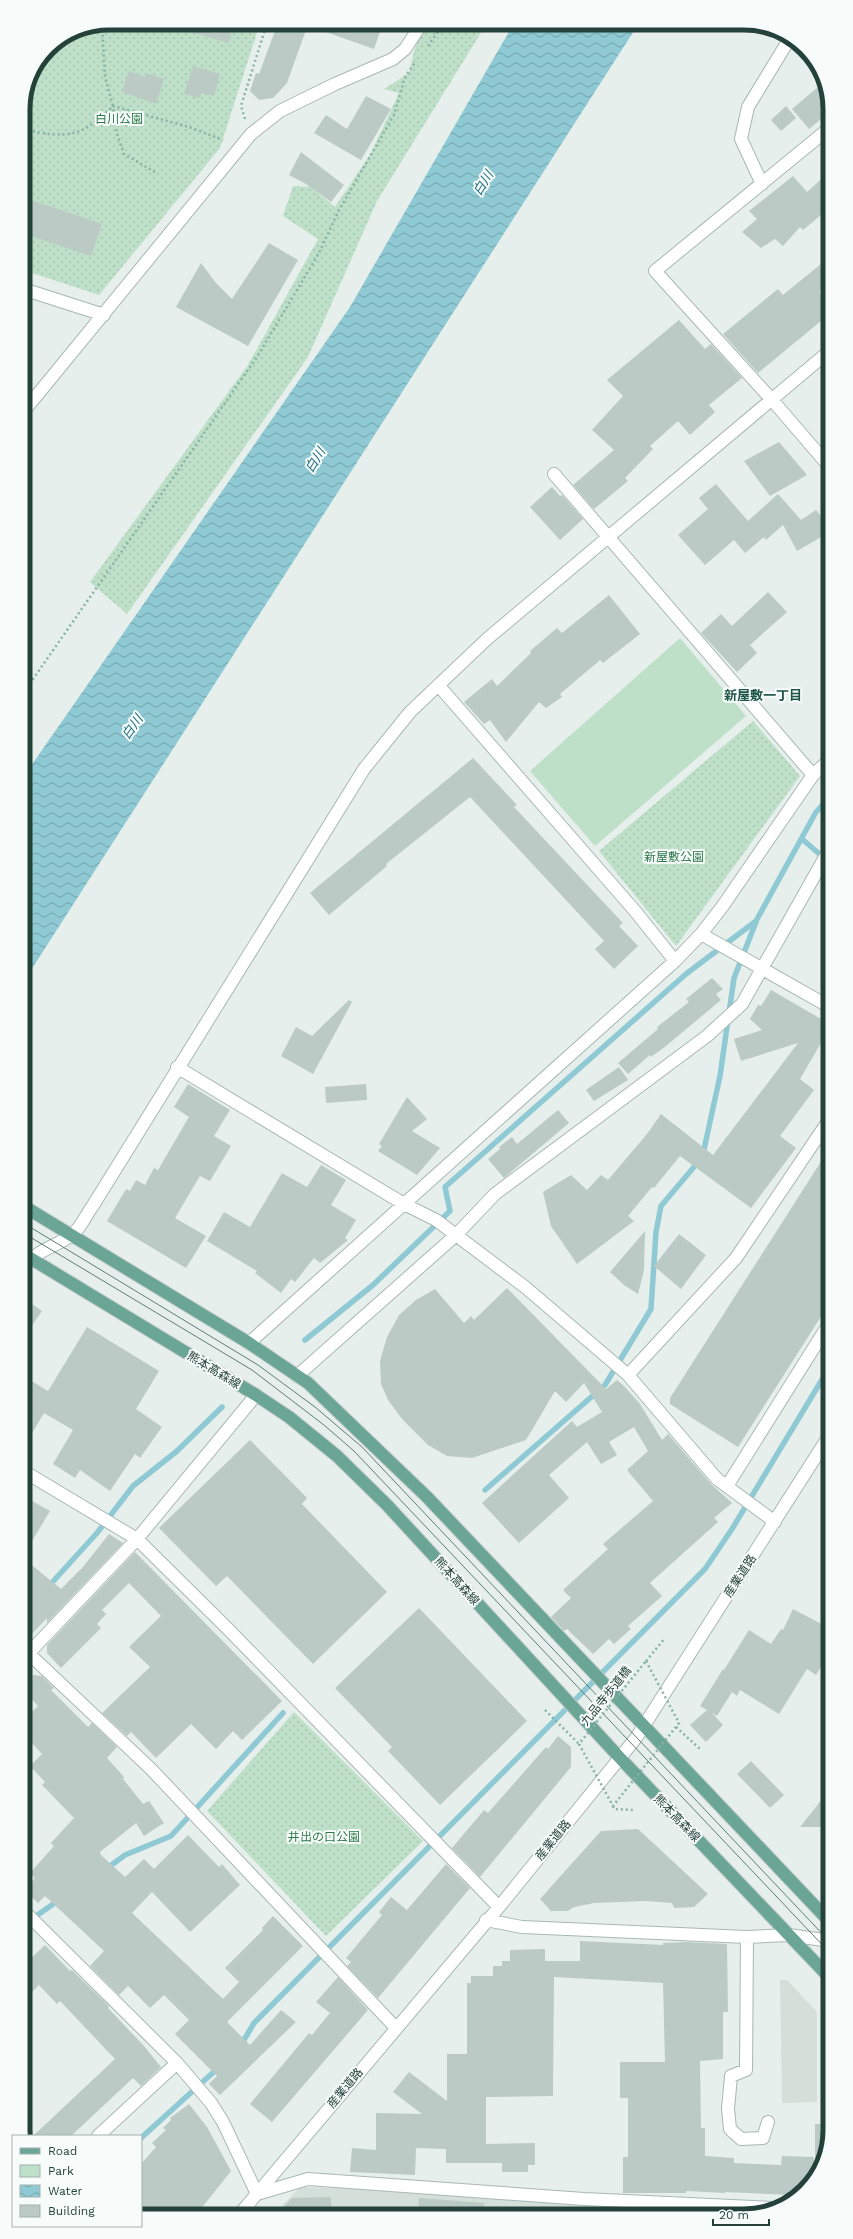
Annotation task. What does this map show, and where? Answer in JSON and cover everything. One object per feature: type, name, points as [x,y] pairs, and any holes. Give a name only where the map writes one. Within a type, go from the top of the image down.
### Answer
[{"type":"main road","points":[[30,1210],[73,1234],[270,1356],[308,1383],[427,1497],[823,1915]]},
{"type":"main road","name":"熊本高森線","points":[[30,1262],[254,1394],[288,1417],[337,1456],[382,1500],[620,1758],[823,1971]]},
{"type":"street","points":[[30,404],[251,134],[280,111],[334,84],[393,59],[405,49],[417,30]]},
{"type":"street","points":[[762,184],[741,139],[748,107],[787,43]]},
{"type":"street","points":[[823,133],[655,271],[773,401],[823,459]]},
{"type":"street","points":[[30,291],[104,315]]},
{"type":"street","points":[[30,1258],[73,1234],[92,1207],[177,1067],[364,769],[410,712],[487,639],[773,401],[823,357]]},
{"type":"street","points":[[554,474],[813,775]]},
{"type":"street","points":[[439,686],[635,911],[675,961]]},
{"type":"street","points":[[249,1343],[675,961],[700,934],[813,775],[823,766]]},
{"type":"street","points":[[297,1376],[495,1194],[707,1036],[742,1004],[758,966],[823,860]]},
{"type":"street","points":[[700,934],[715,944],[758,966],[823,1003]]},
{"type":"street","points":[[177,1067],[404,1204],[436,1220],[525,1287],[627,1374],[717,1479],[775,1522]]},
{"type":"street","points":[[627,1374],[736,1258],[823,1128]]},
{"type":"street","points":[[727,1486],[823,1337]]},
{"type":"street","points":[[30,1650],[137,1538],[254,1394]]},
{"type":"street","name":"産業道路","points":[[247,2209],[257,2194],[499,1906],[620,1758],[644,1726],[823,1446]]},
{"type":"street","points":[[30,1475],[137,1538],[499,1906]]},
{"type":"street","points":[[30,1656],[151,1769],[396,2028]]},
{"type":"street","points":[[30,1917],[177,2063],[211,2103],[223,2122],[257,2194],[308,2179],[584,2199],[758,2207]]},
{"type":"street","points":[[486,1920],[522,1927],[747,1938],[789,1935],[823,1940]]},
{"type":"street","points":[[747,1938],[746,2070],[731,2076],[728,2109],[730,2129],[741,2139],[763,2138],[768,2122]]},
{"type":"street","points":[[99,2135],[177,2063]]},
{"type":"path","points":[[102,30],[105,77],[113,106],[117,134],[124,154],[155,172]]},
{"type":"path","points":[[251,134],[241,106],[265,30]]},
{"type":"path","points":[[426,47],[439,30]]},
{"type":"path","points":[[30,683],[257,357],[319,253],[338,212],[394,116],[405,77],[418,59]]},
{"type":"path","points":[[30,131],[49,135],[74,135],[96,123],[113,106]]},
{"type":"path","points":[[113,106],[189,127],[223,140]]},
{"type":"path","points":[[646,1662],[665,1638]]},
{"type":"path","name":"九品寺歩道橋","points":[[579,1744],[646,1662],[679,1723],[676,1726]]},
{"type":"path","points":[[545,1710],[579,1744],[614,1809],[632,1810]]},
{"type":"path","points":[[613,1806],[676,1726],[700,1750]]},
{"type":"shaded area","points":[[780,1980],[787,1980],[817,2012],[817,2102],[782,2103]]},
{"type":"shaded area","points":[[300,2187],[445,2192],[670,2209],[279,2209]]},
{"type":"green space","name":"白川公園","points":[[104,30],[258,30],[220,148],[99,295],[30,272],[30,104],[36,79],[43,65],[53,53],[65,43],[84,34]]},
{"type":"green space","points":[[419,30],[483,30],[377,201],[308,357],[127,614],[90,582],[248,365],[318,239],[283,216],[293,186],[311,187],[335,207],[371,153],[399,93],[384,89],[409,73]]},
{"type":"green space","points":[[680,638],[746,716],[595,846],[530,771]]},
{"type":"green space","name":"新屋敷公園","points":[[753,721],[800,776],[676,946],[599,851]]},
{"type":"green space","name":"井出の口公園","points":[[294,1712],[423,1841],[326,1936],[207,1811]]},
{"type":"water","name":"白川","points":[[510,30],[635,30],[30,972],[30,767],[350,307]]},
{"type":"building","points":[[184,30],[232,30],[229,43]]},
{"type":"building","points":[[275,30],[306,30],[287,83],[273,98],[259,100],[250,91],[256,73],[259,74]]},
{"type":"building","points":[[320,30],[381,30],[374,49]]},
{"type":"building","points":[[193,66],[220,74],[214,96],[202,93],[199,98],[184,94]]},
{"type":"building","points":[[129,71],[145,77],[146,73],[164,79],[156,104],[122,92]]},
{"type":"building","points":[[819,86],[822,99],[823,117],[809,129],[792,109]]},
{"type":"building","points":[[366,96],[391,109],[361,160],[314,133],[326,115],[347,129]]},
{"type":"building","points":[[786,106],[796,118],[781,131],[771,120]]},
{"type":"building","points":[[301,152],[344,185],[331,202],[306,184],[289,175]]},
{"type":"building","points":[[793,176],[807,192],[823,178],[823,213],[803,230],[800,227],[783,246],[775,239],[761,248],[742,232],[757,219],[749,211]]},
{"type":"building","points":[[31,200],[102,224],[91,256],[30,235]]},
{"type":"building","points":[[269,243],[298,260],[248,346],[176,307],[201,263],[216,283],[232,299]]},
{"type":"building","points":[[823,262],[823,289],[819,292],[823,296],[823,319],[758,373],[723,334],[778,289],[783,295]]},
{"type":"building","points":[[679,320],[705,349],[711,344],[742,378],[709,405],[715,412],[690,435],[678,421],[650,446],[653,449],[625,478],[628,481],[594,509],[573,485],[614,450],[592,430],[623,396],[607,380]]},
{"type":"building","points":[[779,442],[807,475],[770,496],[744,461]]},
{"type":"building","points":[[716,484],[748,521],[778,494],[801,520],[816,510],[823,518],[823,536],[797,551],[783,525],[766,540],[764,537],[745,553],[734,540],[705,565],[678,535],[708,509],[699,498]]},
{"type":"building","points":[[552,487],[560,496],[562,495],[583,519],[560,540],[530,507]]},
{"type":"building","points":[[768,592],[787,612],[750,645],[757,653],[737,672],[701,633],[721,614],[732,626]]},
{"type":"building","points":[[609,595],[640,634],[603,663],[600,660],[560,694],[562,697],[546,708],[539,702],[506,742],[490,720],[484,724],[464,702],[492,679],[497,686],[531,653],[530,651],[557,628],[562,633]]},
{"type":"building","points":[[473,758],[517,805],[514,807],[623,923],[619,926],[638,946],[614,969],[595,949],[604,941],[470,797],[386,864],[387,866],[329,915],[310,893]]},
{"type":"building","points":[[712,978],[723,989],[716,994],[721,1000],[666,1046],[651,1057],[650,1055],[628,1074],[618,1063],[658,1029],[657,1027],[689,1002],[686,999]]},
{"type":"building","points":[[771,990],[823,1020],[823,1040],[800,1079],[814,1090],[780,1136],[796,1148],[751,1208],[680,1156],[654,1188],[652,1187],[628,1216],[634,1221],[577,1264],[551,1226],[543,1192],[571,1175],[587,1190],[601,1175],[608,1180],[647,1134],[661,1114],[713,1155],[798,1043],[741,1061],[734,1039],[762,1030],[750,1019],[758,1005],[761,1006]]},
{"type":"building","points":[[349,1000],[352,1002],[313,1074],[281,1056],[296,1027],[312,1036]]},
{"type":"building","points":[[619,1067],[628,1080],[594,1101],[586,1090]]},
{"type":"building","points":[[188,1084],[230,1110],[214,1136],[231,1146],[210,1181],[200,1176],[175,1218],[206,1236],[186,1268],[107,1221],[126,1189],[130,1191],[136,1180],[145,1185],[154,1168],[158,1170],[189,1117],[174,1107]]},
{"type":"building","points":[[366,1084],[367,1100],[326,1103],[325,1087]]},
{"type":"building","points":[[407,1097],[427,1119],[412,1131],[440,1148],[417,1175],[378,1151],[382,1146],[379,1144]]},
{"type":"building","points":[[558,1110],[569,1123],[504,1178],[488,1159],[500,1149],[499,1147],[512,1137],[517,1144]]},
{"type":"building","points":[[823,1158],[823,1313],[738,1447],[670,1404],[670,1398]]},
{"type":"building","points":[[321,1165],[346,1180],[331,1205],[356,1220],[345,1238],[348,1240],[320,1263],[314,1258],[295,1282],[291,1279],[281,1293],[255,1273],[257,1271],[207,1241],[224,1212],[250,1227],[282,1173],[307,1187]]},
{"type":"building","points":[[645,1231],[644,1270],[638,1294],[624,1285],[610,1272]]},
{"type":"building","points":[[679,1234],[706,1255],[681,1289],[654,1266]]},
{"type":"building","points":[[507,1288],[606,1389],[617,1380],[623,1385],[640,1404],[662,1440],[668,1434],[711,1484],[732,1503],[714,1518],[718,1522],[650,1583],[662,1596],[628,1626],[631,1629],[614,1644],[609,1639],[593,1654],[567,1629],[564,1631],[551,1617],[571,1598],[563,1590],[608,1549],[603,1544],[653,1501],[627,1470],[648,1451],[634,1427],[609,1442],[617,1455],[601,1464],[587,1442],[549,1475],[569,1498],[519,1543],[482,1503],[572,1421],[577,1427],[602,1412],[584,1383],[566,1402],[555,1391],[526,1440],[472,1458],[447,1456],[428,1445],[402,1419],[388,1400],[381,1384],[380,1361],[387,1337],[399,1315],[416,1300],[435,1289],[464,1323],[471,1316],[474,1320]]},
{"type":"building","points":[[30,1303],[42,1311],[30,1329]]},
{"type":"building","points":[[87,1327],[159,1371],[136,1409],[162,1427],[140,1458],[135,1454],[110,1491],[80,1470],[75,1478],[53,1464],[73,1430],[44,1413],[30,1437],[30,1380],[48,1391]]},
{"type":"building","points":[[250,1440],[307,1498],[302,1504],[387,1592],[313,1664],[227,1576],[216,1586],[159,1528]]},
{"type":"building","points":[[30,1500],[50,1511],[30,1545]]},
{"type":"building","points":[[109,1534],[123,1543],[47,1623],[47,1618],[30,1636],[30,1570],[33,1566],[61,1589],[83,1567]]},
{"type":"building","points":[[135,1552],[282,1701],[242,1740],[233,1731],[216,1749],[191,1724],[156,1758],[131,1732],[127,1736],[102,1713],[150,1667],[129,1647],[161,1616],[129,1583],[102,1610],[106,1614],[97,1624],[101,1628],[61,1668],[47,1653],[47,1645]]},
{"type":"building","points":[[419,1608],[527,1721],[440,1805],[388,1751],[392,1747],[335,1688]]},
{"type":"building","points":[[793,1609],[823,1625],[823,1664],[816,1675],[807,1669],[779,1714],[740,1690],[737,1696],[732,1692],[717,1716],[712,1713],[723,1725],[706,1742],[690,1725],[707,1710],[700,1706],[749,1630],[771,1644],[781,1629],[783,1630]]},
{"type":"building","points":[[33,1675],[42,1676],[54,1688],[51,1690],[88,1727],[92,1723],[117,1747],[107,1758],[124,1777],[123,1779],[143,1804],[149,1801],[164,1823],[144,1836],[136,1823],[100,1852],[101,1855],[125,1877],[144,1859],[154,1869],[188,1835],[219,1867],[222,1864],[240,1885],[190,1932],[152,1892],[132,1913],[223,1999],[239,1982],[225,1968],[263,1930],[262,1928],[273,1916],[303,1946],[227,2022],[250,2045],[281,2010],[296,2022],[220,2095],[209,2084],[217,2076],[175,2034],[189,2020],[164,1995],[150,2008],[128,1986],[119,1995],[90,1966],[104,1951],[45,1896],[38,1903],[30,1896],[30,1884],[35,1878],[30,1873],[54,1846],[51,1843],[74,1818],[42,1785],[45,1782],[30,1766],[42,1754],[30,1741],[32,1739],[30,1737],[30,1713],[38,1706],[30,1697],[30,1678]]},
{"type":"building","points":[[558,1736],[571,1747],[571,1767],[480,1877],[452,1848],[484,1810],[488,1813],[546,1747],[548,1749]]},
{"type":"building","points":[[751,1761],[784,1795],[770,1808],[737,1774]]},
{"type":"building","points":[[823,1798],[823,1827],[800,1827]]},
{"type":"building","points":[[638,1829],[708,1894],[694,1907],[674,1908],[672,1903],[645,1901],[594,1903],[574,1907],[568,1911],[551,1911],[540,1899],[601,1831]]},
{"type":"building","points":[[446,1864],[470,1888],[378,1998],[347,1966],[351,1962],[346,1958],[382,1915],[379,1912],[391,1897],[407,1910]]},
{"type":"building","points":[[580,1941],[663,1945],[663,1943],[686,1942],[727,1944],[728,2012],[723,2012],[723,2059],[700,2061],[701,2128],[705,2128],[705,2156],[734,2158],[734,2163],[781,2165],[782,2156],[814,2157],[813,2167],[807,2178],[800,2186],[789,2195],[686,2191],[686,2193],[623,2193],[623,2157],[628,2157],[628,2098],[620,2098],[620,2062],[665,2062],[663,1983],[554,1977],[553,2096],[486,2097],[486,2144],[535,2143],[535,2165],[528,2165],[528,2172],[502,2172],[502,2163],[446,2163],[446,2149],[416,2148],[415,2175],[350,2172],[352,2148],[376,2150],[376,2113],[422,2114],[393,2092],[409,2072],[447,2101],[447,2054],[467,2054],[467,1983],[471,1983],[471,1976],[493,1976],[493,1966],[502,1966],[502,1961],[510,1961],[510,1950],[545,1949],[545,1961],[580,1961]]},
{"type":"building","points":[[45,1945],[70,1971],[72,1970],[109,2006],[108,2008],[144,2046],[161,2067],[141,2086],[133,2078],[72,2135],[34,2135],[115,2059],[60,2001],[57,2004],[39,1985],[30,1994],[30,1959]]},
{"type":"building","points":[[338,1977],[368,2010],[272,2122],[250,2104],[309,2033],[312,2035],[330,2013],[316,2002]]},
{"type":"building","points":[[189,2104],[207,2127],[231,2171],[201,2209],[142,2209],[142,2163],[156,2147],[152,2143],[166,2130],[163,2128],[171,2120],[170,2118]]},
{"type":"building","points":[[815,2124],[823,2124],[819,2155],[815,2164]]},
{"type":"building","points":[[331,2197],[331,2209],[282,2209],[292,2198]]},
{"type":"building","points":[[419,2198],[484,2203],[483,2209],[418,2209]]},
{"type":"waterway","points":[[305,1340],[373,1285],[450,1211],[445,1187],[686,974],[756,921],[816,812],[823,804]]},
{"type":"waterway","points":[[802,839],[823,857]]},
{"type":"waterway","points":[[703,1154],[720,1076],[734,978],[756,922]]},
{"type":"waterway","points":[[485,1490],[605,1385],[651,1309],[656,1232],[661,1206],[699,1161]]},
{"type":"waterway","points":[[241,2045],[254,2023],[705,1569],[732,1529],[823,1378]]},
{"type":"waterway","points":[[48,1587],[97,1533],[133,1486],[177,1451],[222,1407]]},
{"type":"waterway","points":[[106,1869],[125,1855],[171,1836],[283,1713]]},
{"type":"waterway","points":[[30,1920],[59,1900]]},
{"type":"waterway","points":[[142,2137],[218,2068]]},
{"type":"tram line","points":[[30,1227],[258,1365],[315,1407],[362,1447],[823,1935]]},
{"type":"tram line","points":[[30,1237],[252,1370],[324,1425],[354,1451],[823,1946]]},
{"type":"district","name":"新屋敷一丁目","points":[[763,695]]}]
